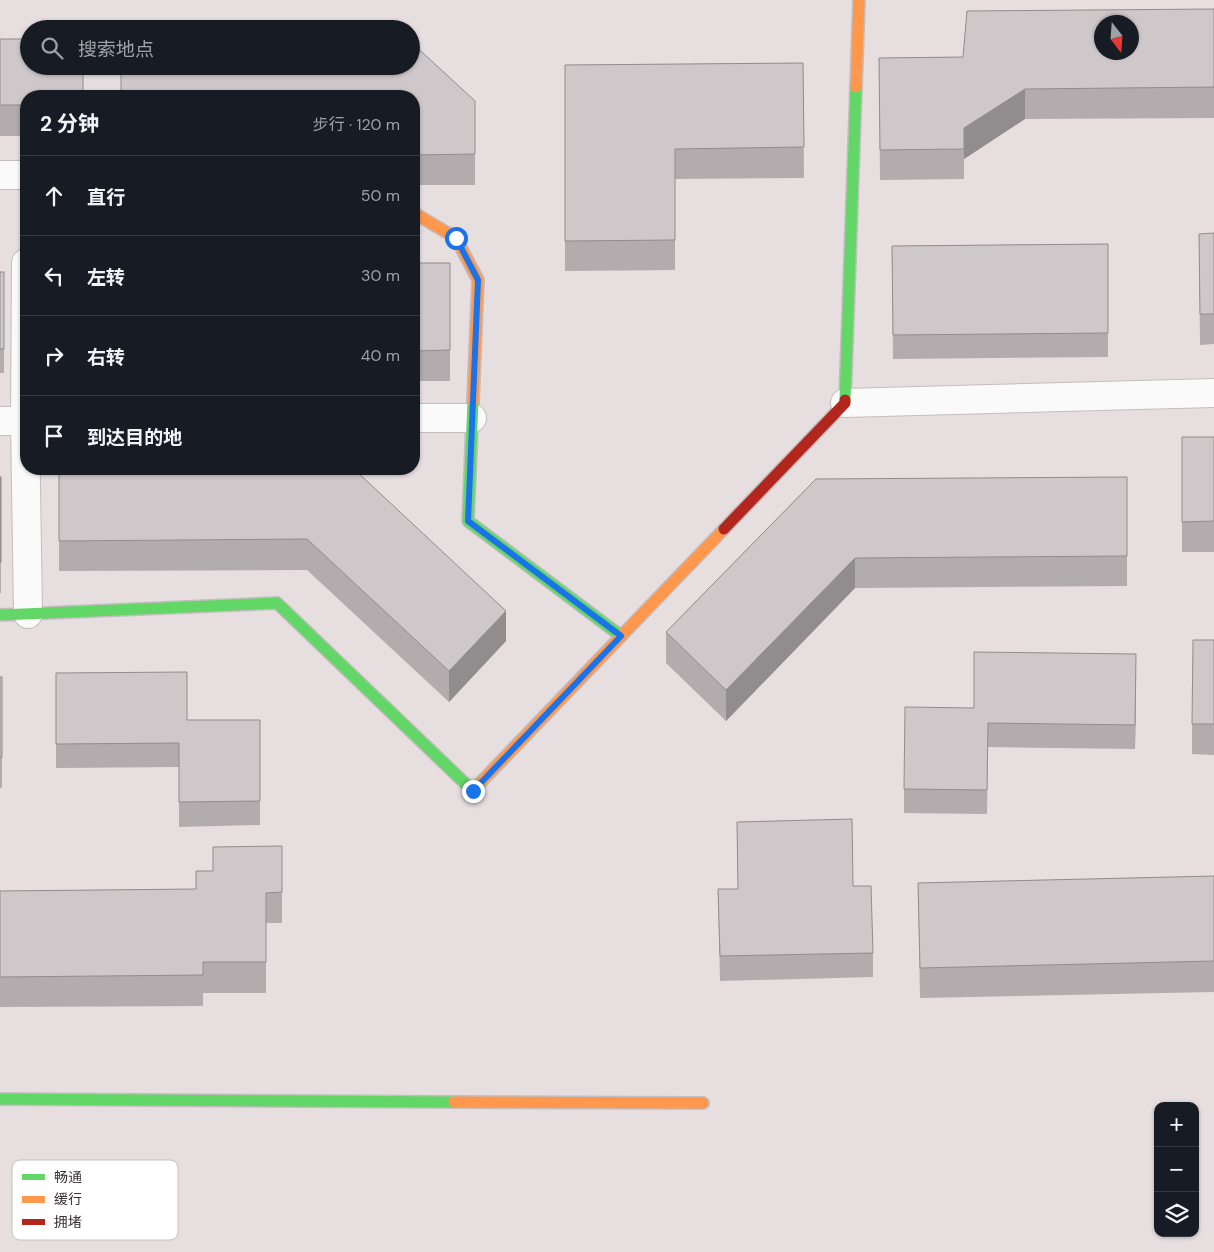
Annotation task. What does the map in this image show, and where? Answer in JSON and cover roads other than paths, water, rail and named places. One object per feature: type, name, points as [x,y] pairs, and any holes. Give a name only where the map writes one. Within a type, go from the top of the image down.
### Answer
[{"type":"street","points":[[0,615],[277,603],[473,791],[845,403],[859,0]]},
{"type":"street","points":[[0,175],[20,174]]},
{"type":"street","points":[[420,217],[456,238],[478,280],[468,521],[621,636]]},
{"type":"street","points":[[20,368],[17,421],[20,474]]},
{"type":"street","points":[[845,403],[1214,393]]},
{"type":"street","points":[[420,418],[472,418]]},
{"type":"street","points":[[20,475],[28,614]]},
{"type":"street","points":[[0,1099],[703,1103]]}]
